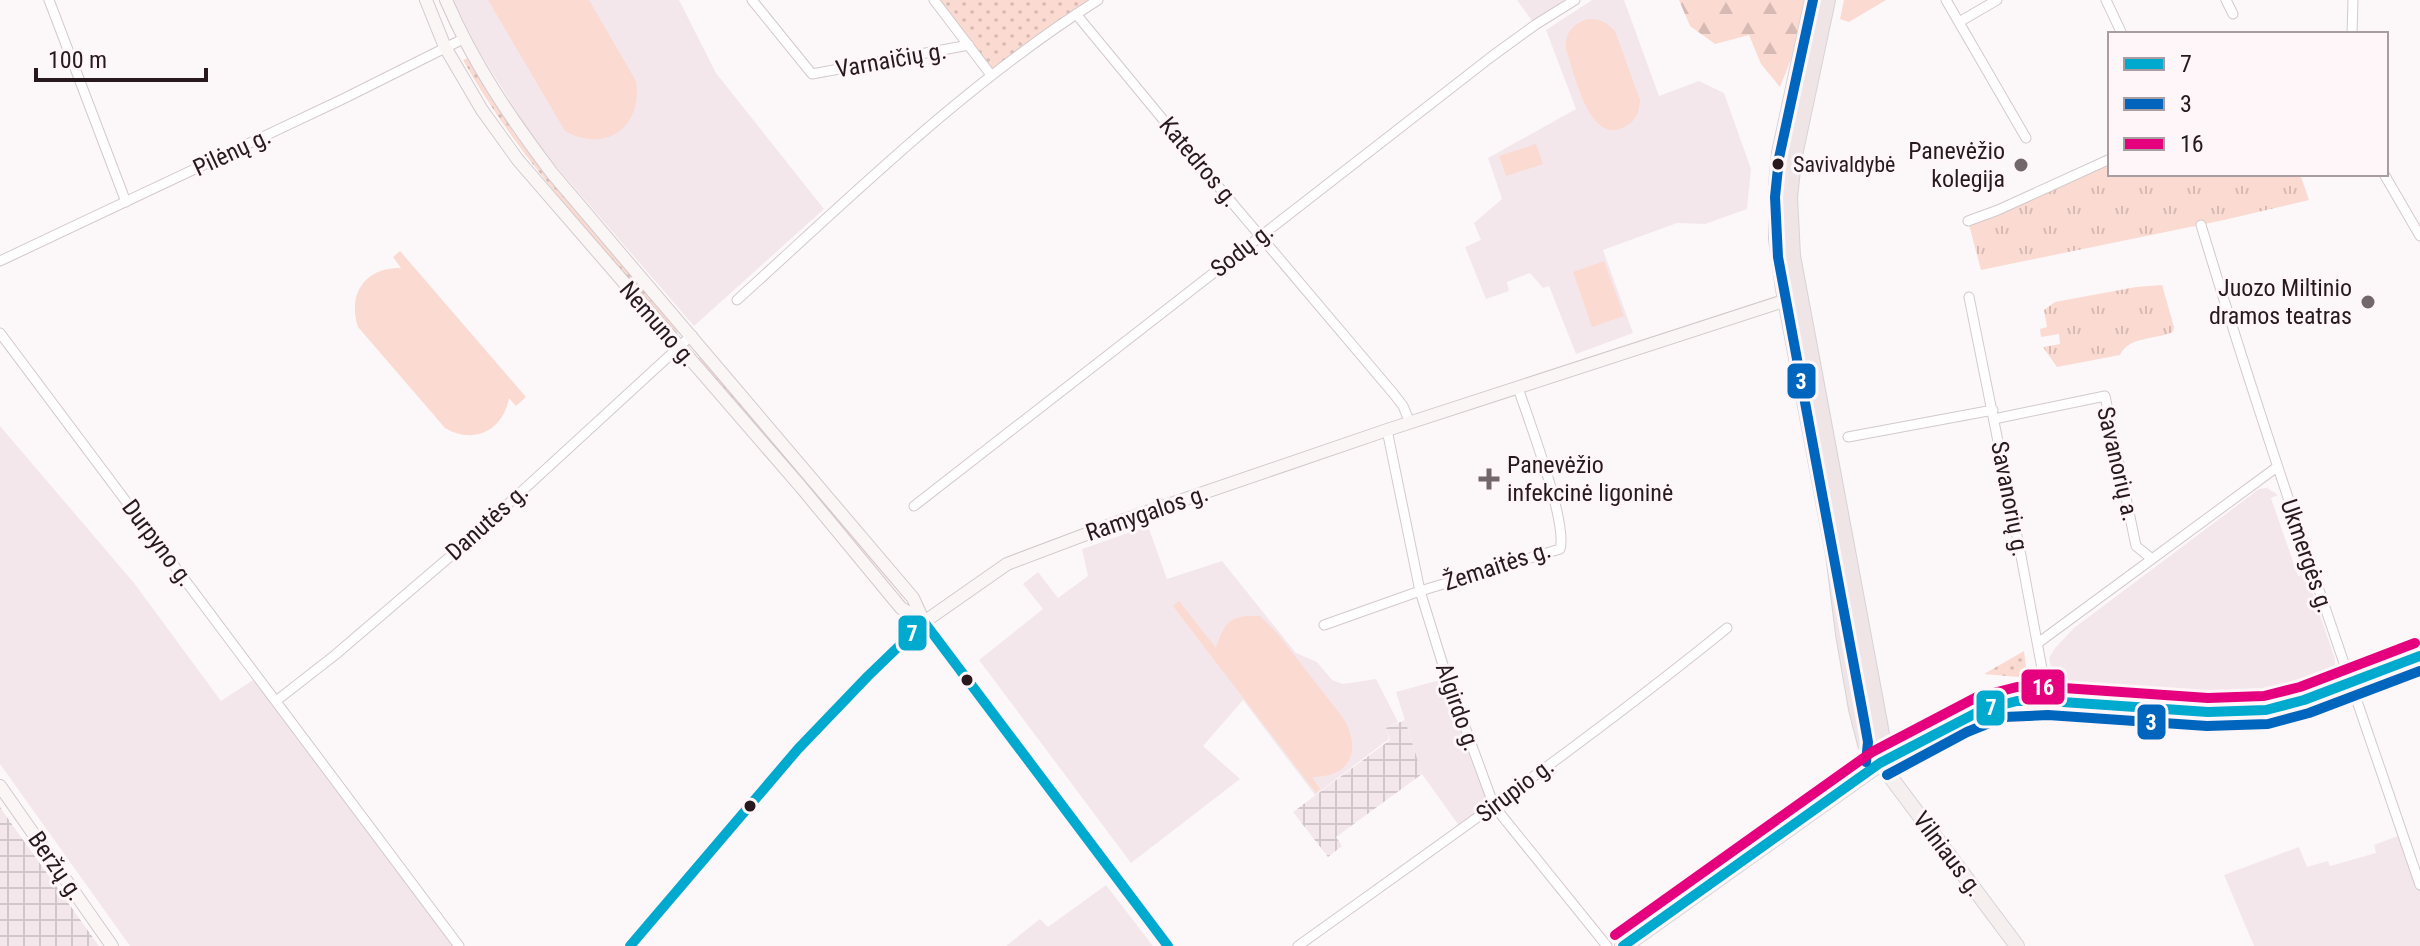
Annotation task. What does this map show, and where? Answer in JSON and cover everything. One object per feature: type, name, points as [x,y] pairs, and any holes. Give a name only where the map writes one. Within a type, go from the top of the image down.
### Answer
[{"type":"highway","points":[[1813,0],[1789,104],[1778,169],[1777,239],[1793,298],[1879,723],[1882,741],[1880,763]]},
{"type":"highway","points":[[1793,298],[1789,197],[1799,127],[1827,0]]},
{"type":"highway","points":[[1623,946],[1880,763],[1982,710],[2017,701],[2242,712],[2266,710],[2304,700],[2420,656]]},
{"type":"main road","name":"Nemuno g.","points":[[426,0],[445,47],[482,110],[518,160],[801,487],[901,608],[924,622]]},
{"type":"main road","name":"Nemuno g.","points":[[446,0],[463,39],[512,119],[545,163],[913,598],[924,622],[1168,946]]},
{"type":"main road","name":"Ramygalos g.","points":[[630,946],[798,749],[868,676],[924,622],[993,572],[1024,556],[1387,430],[1793,298]]},
{"type":"main road","name":"Vilniaus g.","points":[[1880,763],[2017,946]]},
{"type":"main road","name":"Beržų g.","points":[[0,786],[112,946]]},
{"type":"street","points":[[49,0],[126,202]]},
{"type":"street","name":"Varnaičių g.","points":[[752,0],[812,74],[969,45]]},
{"type":"street","points":[[934,0],[991,75]]},
{"type":"street","points":[[737,300],[830,213],[991,75],[1098,0]]},
{"type":"street","name":"Sodų g.","points":[[914,506],[1491,57],[1575,0]]},
{"type":"street","points":[[1946,0],[2026,138]]},
{"type":"street","points":[[1959,22],[1997,0]]},
{"type":"street","points":[[2106,0],[2121,32]]},
{"type":"street","points":[[2226,0],[2233,14]]},
{"type":"street","points":[[2352,32],[2353,0]]},
{"type":"street","name":"Katedros g.","points":[[1076,14],[1393,393],[1410,423]]},
{"type":"street","name":"Pilėnų g.","points":[[0,261],[463,39]]},
{"type":"street","points":[[1968,221],[2108,160]]},
{"type":"street","points":[[2385,176],[2420,236]]},
{"type":"street","name":"Ukmergės g.","points":[[2201,225],[2242,362],[2420,885]]},
{"type":"street","name":"Savanorių g.","points":[[1969,297],[2048,701]]},
{"type":"street","name":"Durpyno g.","points":[[0,333],[459,946]]},
{"type":"street","name":"Danutės g.","points":[[276,701],[460,548],[692,335]]},
{"type":"street","name":"Žemaitės g.","points":[[1324,625],[1420,591],[1560,549],[1562,538],[1548,476],[1518,388]]},
{"type":"street","name":"Savanorių a.","points":[[1993,414],[2105,396],[2136,546],[2152,559]]},
{"type":"street","points":[[1848,437],[1993,414]]},
{"type":"street","name":"Algirdo g.","points":[[1387,430],[1420,591],[1447,678],[1494,806],[1607,946]]},
{"type":"street","points":[[2038,643],[2277,467]]},
{"type":"street","name":"Sirupio g.","points":[[1298,946],[1494,806],[1727,628]]},
{"type":"shaded area","points":[[453,0],[679,0],[716,73],[824,209],[694,326],[554,164],[523,122],[477,48]]},
{"type":"shaded area","points":[[1517,0],[1575,0],[1535,25]]},
{"type":"shaded area","points":[[1592,0],[1624,0],[1659,96],[1699,81],[1724,93],[1751,169],[1747,209],[1705,224],[1677,223],[1603,250],[1633,333],[1576,354],[1549,286],[1543,288],[1530,273],[1507,282],[1509,291],[1486,299],[1465,247],[1481,240],[1474,223],[1502,199],[1488,158],[1576,109],[1546,30]]},
{"type":"shaded area","points":[[0,426],[134,583],[221,701],[253,680],[453,946],[130,946],[0,764]]},
{"type":"shaded area","points":[[2267,488],[2278,495],[2271,498],[2298,576],[2306,574],[2335,659],[2335,671],[2267,696],[2240,700],[2119,695],[2055,686],[2049,658],[2074,628],[2259,489]]},
{"type":"shaded area","points":[[1148,526],[1167,579],[1222,561],[1296,653],[1317,662],[1332,680],[1343,684],[1376,679],[1398,722],[1386,728],[1389,739],[1315,795],[1243,700],[1203,746],[1240,779],[1131,863],[979,660],[1043,609],[1023,584],[1038,572],[1058,598],[1088,576],[1082,549]]},
{"type":"shaded area","points":[[1447,678],[1494,806],[1462,830],[1422,774],[1396,692]]},
{"type":"shaded area","points":[[1405,720],[1422,774],[1336,837],[1342,846],[1328,857],[1293,812],[1390,740],[1386,728]]},
{"type":"shaded area","points":[[0,807],[11,823],[99,946],[0,946]]},
{"type":"shaded area","points":[[2403,834],[2420,885],[2420,946],[2254,946],[2224,875],[2299,847],[2307,867],[2328,861],[2330,866],[2376,853],[2374,845]]},
{"type":"shaded area","points":[[1106,885],[1153,946],[1006,946],[1040,919],[1048,927]]},
{"type":"green space","points":[[488,0],[589,0],[636,81],[634,111],[627,123],[618,132],[594,139],[565,131]]},
{"type":"green space","points":[[934,0],[1098,0],[991,75]]},
{"type":"green space","points":[[1679,0],[1807,0],[1795,49],[1780,87],[1761,64],[1749,35],[1715,44],[1690,26]]},
{"type":"green space","points":[[1844,0],[1886,0],[1849,22],[1840,19]]},
{"type":"green space","points":[[1588,19],[1603,22],[1615,31],[1640,100],[1633,121],[1613,130],[1603,127],[1593,118],[1579,90],[1566,49],[1566,38],[1571,30]]},
{"type":"green space","points":[[468,58],[513,132],[679,330],[677,333],[656,313],[537,169],[480,89],[463,60]]},
{"type":"green space","points":[[1536,144],[1543,164],[1506,176],[1499,156]]},
{"type":"green space","points":[[2108,160],[2108,176],[2301,176],[2309,200],[1981,270],[1968,221]]},
{"type":"green space","points":[[400,251],[526,397],[516,406],[509,398],[500,419],[485,432],[466,435],[445,428],[358,327],[355,303],[362,284],[378,272],[401,268],[393,257]]},
{"type":"green space","points":[[1604,261],[1624,316],[1592,327],[1573,272]]},
{"type":"green space","points":[[2162,285],[2173,332],[2136,341],[2120,355],[2057,367],[2043,347],[2060,344],[2059,334],[2041,337],[2040,329],[2047,327],[2044,310],[2055,302]]},
{"type":"green space","points":[[701,356],[910,599],[907,602],[697,359]]},
{"type":"green space","points":[[1179,601],[1216,648],[1222,631],[1230,622],[1242,617],[1260,616],[1277,633],[1344,719],[1352,742],[1349,760],[1336,773],[1312,777],[1320,789],[1316,793],[1173,606]]},
{"type":"green space","points":[[2024,651],[2026,668],[2019,677],[1984,674]]},
{"type":"transit line","name":"3","points":[[1813,0],[1779,158],[1775,197],[1778,257],[1868,742],[1866,762]]},
{"type":"transit line","name":"7","points":[[630,946],[798,749],[924,622],[1168,946]]},
{"type":"transit line","name":"16","points":[[1615,935],[1872,752],[1977,697],[2017,687],[2208,698],[2264,696],[2300,687],[2415,643]]},
{"type":"transit line","name":"7","points":[[1623,946],[1880,763],[1982,710],[2017,701],[2208,712],[2266,710],[2304,700],[2420,656]]},
{"type":"transit line","name":"3","points":[[1887,775],[1967,732],[2004,717],[2048,715],[2207,726],[2268,724],[2309,713],[2420,671]]},
{"type":"place","name":"Savivaldybė","points":[[1778,164]]},
{"type":"place","name":"Panevėžio kolegija","points":[[2021,165]]},
{"type":"place","name":"Juozo Miltinio dramos teatras","points":[[2368,302]]},
{"type":"place","name":"Panevėžio infekcinė ligoninė","points":[[1489,479]]}]
